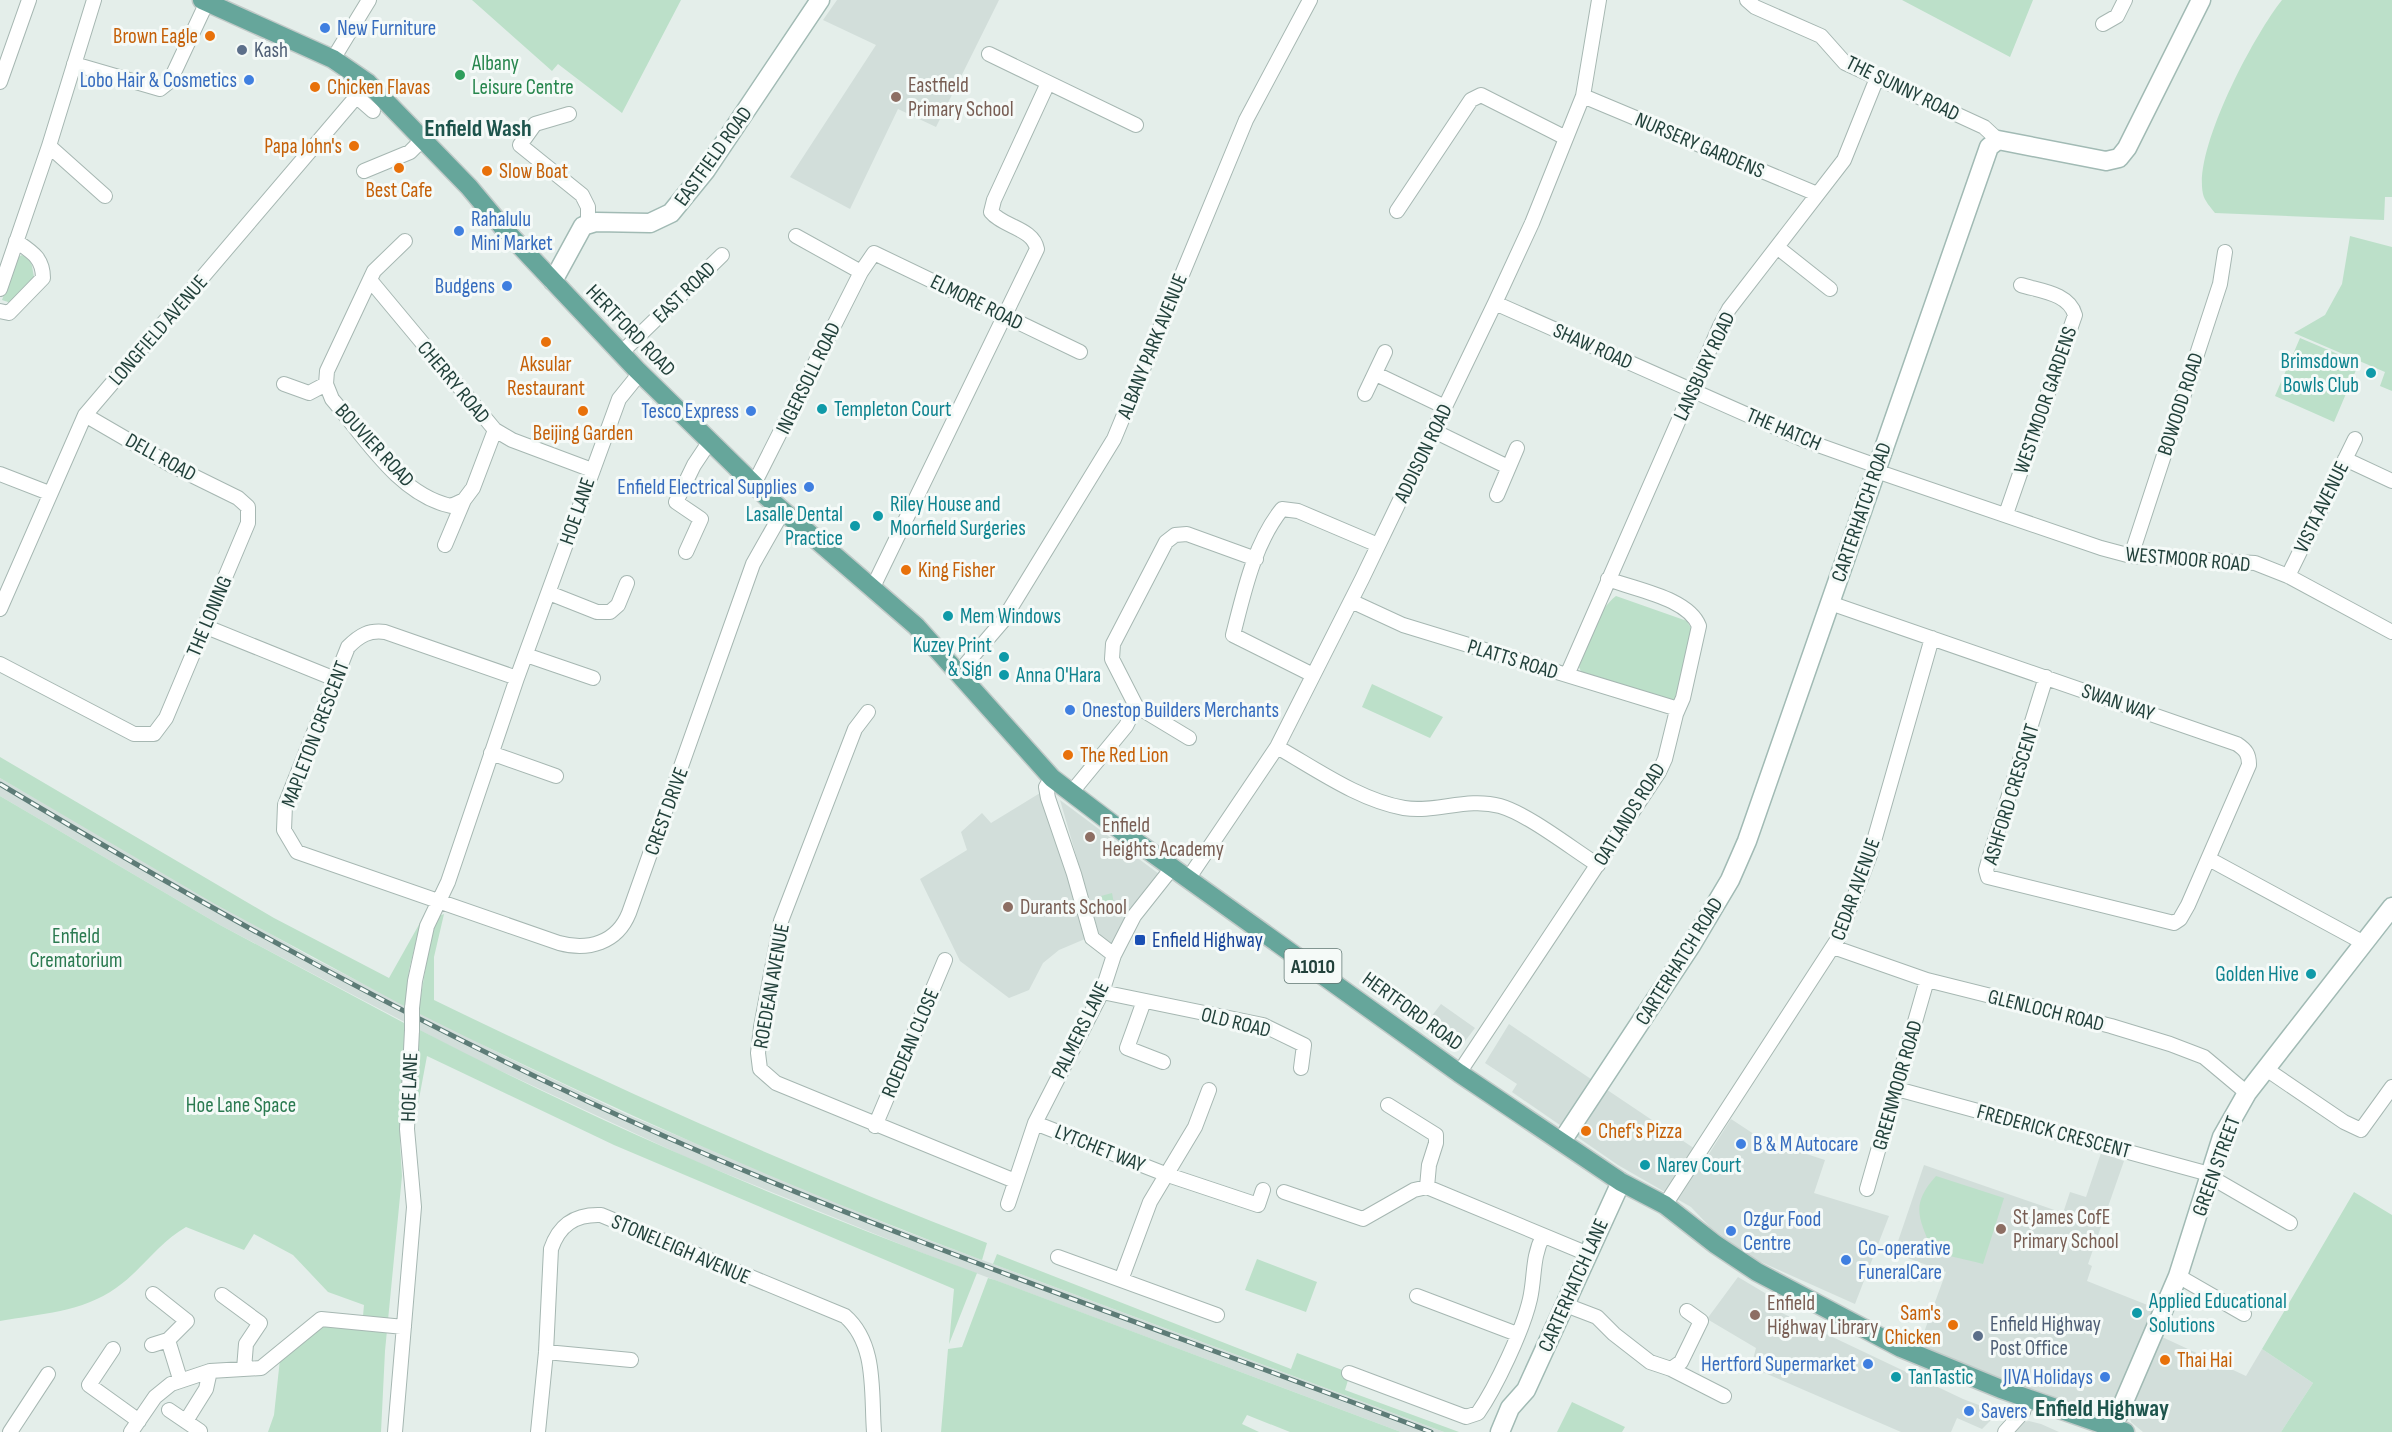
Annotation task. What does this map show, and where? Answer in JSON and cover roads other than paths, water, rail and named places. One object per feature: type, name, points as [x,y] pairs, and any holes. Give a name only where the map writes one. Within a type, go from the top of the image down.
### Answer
[{"type":"main road","name":"HERTFORD ROAD","points":[[212,2],[333,58],[363,90],[423,139],[640,373],[783,511],[916,626],[1052,778],[1071,793],[1172,868],[1239,913],[1460,1073],[1621,1182],[1665,1205],[1715,1244],[1788,1290],[1900,1348],[2027,1398],[2119,1429]]},
{"type":"street","points":[[0,82],[29,0]]},
{"type":"street","points":[[0,289],[49,146],[94,0]]},
{"type":"street","points":[[333,58],[369,0]]},
{"type":"street","name":"EASTFIELD ROAD","points":[[588,224],[650,223],[671,213],[706,170],[820,0]]},
{"type":"street","name":"ALBANY PARK AVENUE","points":[[959,672],[1002,622],[1114,439],[1246,120],[1310,0]]},
{"type":"street","name":"ADDISON ROAD","points":[[1188,879],[1277,747],[1351,601],[1495,303],[1532,223],[1583,96],[1599,0]]},
{"type":"street","name":"THE SUNNY ROAD","points":[[1747,0],[1755,7],[1821,36],[1845,63],[1984,127],[1998,140]]},
{"type":"street","points":[[2103,24],[2117,16],[2125,0]]},
{"type":"street","points":[[1998,140],[2106,162],[2119,158],[2127,148],[2201,0]]},
{"type":"street","points":[[74,64],[160,89],[170,81],[212,2]]},
{"type":"street","points":[[989,54],[1136,125]]},
{"type":"street","name":"LANSBURY ROAD","points":[[1567,675],[1729,309],[1844,160],[1877,78]]},
{"type":"street","points":[[873,587],[1037,249],[1030,236],[996,219],[991,212],[994,200],[1048,83]]},
{"type":"street","points":[[363,90],[373,111]]},
{"type":"street","name":"LONGFIELD AVENUE","points":[[0,609],[85,415],[363,90]]},
{"type":"street","points":[[1397,211],[1471,100],[1481,95],[1566,138]]},
{"type":"street","name":"NURSERY GARDENS","points":[[1583,96],[1817,194]]},
{"type":"street","points":[[553,281],[579,232],[588,224],[588,207],[582,195],[520,145],[536,124],[569,114]]},
{"type":"street","points":[[364,171],[410,152],[423,139]]},
{"type":"street","name":"CARTERHATCH ROAD","points":[[1562,1141],[1692,944],[1730,879],[1760,806],[1989,147],[1998,140]]},
{"type":"street","points":[[49,146],[105,196]]},
{"type":"street","points":[[796,236],[861,272]]},
{"type":"street","points":[[0,311],[9,313],[43,278],[43,266],[37,256],[16,241]]},
{"type":"street","name":"BOUVIER ROAD","points":[[405,242],[375,271],[327,370],[326,384],[332,399],[398,476],[413,489],[451,506],[464,500]]},
{"type":"street","points":[[1777,247],[1830,289]]},
{"type":"street","name":"BOWOOD ROAD","points":[[2131,556],[2220,284],[2225,252]]},
{"type":"street","name":"ELMORE ROAD","points":[[874,253],[1080,352]]},
{"type":"street","name":"INGERSOLL ROAD","points":[[754,484],[861,272],[874,253]]},
{"type":"street","name":"EAST ROAD","points":[[621,353],[722,255]]},
{"type":"street","name":"CHERRY ROAD","points":[[370,280],[495,430],[512,440],[592,470]]},
{"type":"street","name":"WESTMOOR GARDENS","points":[[2006,514],[2075,315],[2070,303],[2021,285]]},
{"type":"street","name":"SHAW ROAD","points":[[1495,303],[1692,390]]},
{"type":"street","points":[[1365,394],[1384,352]]},
{"type":"street","name":"HOE LANE","points":[[395,1432],[414,1207],[407,1128],[412,1008],[418,960],[427,926],[437,900],[448,882],[517,678],[592,470],[619,399],[640,373]]},
{"type":"street","points":[[1376,374],[1445,407]]},
{"type":"street","name":"BOUVIER ROAD","points":[[284,384],[309,393],[326,384]]},
{"type":"street","name":"THE HATCH","points":[[1692,390],[1804,440],[1877,466]]},
{"type":"street","name":"DELL ROAD","points":[[85,415],[171,465],[238,498]]},
{"type":"street","points":[[445,545],[464,500],[473,488],[495,430]]},
{"type":"street","points":[[1434,431],[1508,467]]},
{"type":"street","name":"VISTA AVENUE","points":[[2288,576],[2355,439]]},
{"type":"street","points":[[686,552],[701,519],[676,502],[694,465],[710,441]]},
{"type":"street","points":[[1497,495],[1517,448]]},
{"type":"street","points":[[2345,459],[2392,481]]},
{"type":"street","name":"WESTMOOR ROAD","points":[[1877,466],[1882,473],[2101,548],[2131,556],[2255,563],[2288,576],[2392,632]]},
{"type":"street","points":[[0,474],[49,493]]},
{"type":"street","name":"THE LONING","points":[[0,664],[134,734],[154,734],[166,718],[248,523],[248,507],[238,498]]},
{"type":"street","points":[[1313,675],[1233,634],[1256,559],[1270,524],[1282,509],[1299,511],[1378,545]]},
{"type":"street","name":"CREST DRIVE","points":[[437,900],[573,947],[600,943],[621,928],[629,913],[753,564],[783,511]]},
{"type":"street","points":[[1190,738],[1136,706],[1112,658],[1113,644],[1166,542],[1175,535],[1187,534],[1256,559]]},
{"type":"street","name":"OATLANDS ROAD","points":[[1460,1073],[1659,772],[1665,759],[1699,626],[1694,615],[1684,606],[1608,579]]},
{"type":"street","points":[[549,593],[597,612],[610,612],[618,605],[627,583]]},
{"type":"street","name":"PLATTS ROAD","points":[[1351,601],[1403,625],[1678,709]]},
{"type":"street","name":"SWAN WAY","points":[[1830,603],[2237,744],[2245,750],[2249,756],[2249,765],[2188,905]]},
{"type":"street","points":[[204,626],[335,679]]},
{"type":"street","name":"MAPLETON CRESCENT","points":[[437,900],[297,852],[284,830],[285,805],[348,647],[359,637],[373,631],[385,632],[517,678]]},
{"type":"street","name":"CEDAR AVENUE","points":[[1665,1205],[1833,947],[1870,855],[1932,638]]},
{"type":"street","points":[[526,656],[593,678]]},
{"type":"street","name":"ASHFORD CRESCENT","points":[[2046,677],[1990,856],[1986,870],[1988,877],[2165,922],[2174,923],[2180,919],[2188,905]]},
{"type":"street","points":[[1071,793],[1126,726],[1136,706]]},
{"type":"street","name":"ROEDEAN AVENUE","points":[[868,712],[855,729],[781,921],[758,1053],[760,1069],[776,1083],[875,1126],[1015,1181]]},
{"type":"street","points":[[1277,747],[1380,802],[1416,808],[1467,802],[1500,806],[1518,814],[1598,865]]},
{"type":"street","points":[[491,753],[556,776]]},
{"type":"street","points":[[1052,778],[1046,788],[1048,798],[1074,874],[1092,938],[1114,955]]},
{"type":"street","points":[[2209,859],[2364,943]]},
{"type":"street","name":"PALMERS LANE","points":[[1008,1204],[1035,1123],[1102,992],[1114,955],[1134,916],[1172,868]]},
{"type":"street","name":"GREEN STREET","points":[[2119,1429],[2178,1276],[2222,1137],[2247,1093],[2392,907]]},
{"type":"street","name":"GLENLOCH ROAD","points":[[1833,947],[1927,980],[2111,1026],[2170,1044],[2204,1057],[2247,1093]]},
{"type":"street","name":"ROEDEAN CLOSE","points":[[875,1126],[945,960]]},
{"type":"street","name":"GREENMOOR ROAD","points":[[1867,1189],[1927,980]]},
{"type":"street","name":"OLD ROAD","points":[[1102,992],[1263,1024],[1304,1046],[1301,1068]]},
{"type":"street","points":[[1144,1001],[1126,1048],[1163,1062]]},
{"type":"street","points":[[2266,1069],[2344,1122],[2361,1130],[2392,1087]]},
{"type":"street","name":"FREDERICK CRESCENT","points":[[1897,1089],[2144,1155],[2210,1176],[2290,1223]]},
{"type":"street","name":"LYTCHET WAY","points":[[1121,1280],[1150,1202],[1195,1127],[1209,1090]]},
{"type":"street","points":[[1388,1105],[1436,1135],[1427,1187]]},
{"type":"street","name":"LYTCHET WAY","points":[[1035,1123],[1166,1174],[1258,1205],[1263,1190]]},
{"type":"street","name":"CARTERHATCH LANE","points":[[1500,1432],[1510,1408],[1526,1390],[1563,1304],[1621,1182]]},
{"type":"street","points":[[1284,1192],[1364,1224],[1414,1190],[1427,1187],[1588,1254]]},
{"type":"street","name":"STONELEIGH AVENUE","points":[[538,1432],[546,1352],[551,1249],[555,1235],[564,1226],[583,1215],[601,1215],[845,1316],[856,1326],[868,1349],[874,1432]]},
{"type":"street","points":[[1350,1373],[1466,1417],[1478,1413],[1484,1405],[1517,1334],[1530,1300],[1532,1268],[1543,1236]]},
{"type":"street","points":[[1058,1257],[1217,1315]]},
{"type":"street","points":[[2178,1276],[2244,1314]]},
{"type":"street","points":[[152,1345],[168,1340],[187,1321],[153,1294]]},
{"type":"street","points":[[222,1295],[260,1323],[246,1344],[244,1369]]},
{"type":"street","points":[[1417,1296],[1517,1334]]},
{"type":"street","points":[[1563,1304],[1597,1317],[1650,1362],[1671,1369],[1724,1396]]},
{"type":"street","points":[[1671,1369],[1681,1362],[1701,1321],[1687,1311]]},
{"type":"street","points":[[113,1349],[89,1385],[135,1426],[155,1397],[180,1379],[210,1371],[261,1368],[269,1364],[321,1318],[404,1327]]},
{"type":"street","points":[[168,1340],[180,1379]]},
{"type":"street","points":[[546,1352],[631,1360]]},
{"type":"street","points":[[186,1421],[206,1389],[210,1371]]},
{"type":"street","points":[[10,1432],[48,1374]]},
{"type":"street","name":"CARTERHATCH LANE","points":[[1514,1432],[1526,1400],[1526,1390]]},
{"type":"street","points":[[2005,1432],[2021,1414],[2027,1398]]},
{"type":"street","points":[[169,1410],[200,1431]]},
{"type":"railway","points":[[0,784],[162,879],[326,970],[493,1056],[664,1136],[759,1177],[949,1253],[1431,1432]]},
{"type":"place","name":"New Furniture","points":[[325,28]]},
{"type":"place","name":"Brown Eagle","points":[[210,36]]},
{"type":"place","name":"Kash","points":[[242,50]]},
{"type":"place","name":"Albany Leisure Centre","points":[[460,75]]},
{"type":"place","name":"Lobo Hair & Cosmetics","points":[[249,80]]},
{"type":"place","name":"Chicken Flavas","points":[[315,87]]},
{"type":"place","name":"Eastfield Primary School","points":[[896,97]]},
{"type":"place","name":"Papa John's","points":[[354,146]]},
{"type":"place","name":"Best Cafe","points":[[399,168]]},
{"type":"place","name":"Slow Boat","points":[[487,171]]},
{"type":"place","name":"Rahalulu Mini Market","points":[[459,231]]},
{"type":"place","name":"Budgens","points":[[507,286]]},
{"type":"place","name":"Aksular Restaurant","points":[[546,342]]},
{"type":"place","name":"Brimsdown Bowls Club","points":[[2371,373]]},
{"type":"place","name":"Templeton Court","points":[[822,409]]},
{"type":"place","name":"Beijing Garden","points":[[583,411]]},
{"type":"place","name":"Tesco Express","points":[[751,411]]},
{"type":"place","name":"Enfield Electrical Supplies","points":[[809,487]]},
{"type":"place","name":"Riley House and Moorfield Surgeries","points":[[878,516]]},
{"type":"place","name":"Lasalle Dental Practice","points":[[855,526]]},
{"type":"place","name":"King Fisher","points":[[906,570]]},
{"type":"place","name":"Mem Windows","points":[[948,616]]},
{"type":"place","name":"Kuzey Print & Sign","points":[[1004,657]]},
{"type":"place","name":"Anna O'Hara","points":[[1004,675]]},
{"type":"place","name":"Onestop Builders Merchants","points":[[1070,710]]},
{"type":"place","name":"The Red Lion","points":[[1068,755]]},
{"type":"place","name":"Enfield Heights Academy","points":[[1090,837]]},
{"type":"place","name":"Durants School","points":[[1008,907]]},
{"type":"place","name":"Enfield Highway","points":[[1140,940]]},
{"type":"place","name":"Golden Hive","points":[[2311,974]]},
{"type":"place","name":"Chef's Pizza","points":[[1586,1131]]},
{"type":"place","name":"B & M Autocare","points":[[1741,1144]]},
{"type":"place","name":"Narev Court","points":[[1645,1165]]},
{"type":"place","name":"St James CofE Primary School","points":[[2001,1229]]},
{"type":"place","name":"Ozgur Food Centre","points":[[1731,1231]]},
{"type":"place","name":"Co-operative FuneralCare","points":[[1846,1260]]},
{"type":"place","name":"Applied Educational Solutions","points":[[2137,1313]]},
{"type":"place","name":"Enfield Highway Library","points":[[1755,1315]]},
{"type":"place","name":"Sam's Chicken","points":[[1953,1325]]},
{"type":"place","name":"Enfield Highway Post Office","points":[[1978,1336]]},
{"type":"place","name":"Thai Hai","points":[[2165,1360]]},
{"type":"place","name":"Hertford Supermarket","points":[[1868,1364]]},
{"type":"place","name":"TanTastic","points":[[1896,1377]]},
{"type":"place","name":"JIVA Holidays","points":[[2105,1377]]},
{"type":"place","name":"Savers","points":[[1969,1411]]},
{"type":"district","name":"Enfield Wash","points":[[478,128]]},
{"type":"district","name":"Enfield Highway","points":[[2102,1408]]},
{"type":"park label","name":"Enfield Crematorium","points":[[76,948]]},
{"type":"park label","name":"Hoe Lane Space","points":[[241,1105]]}]
